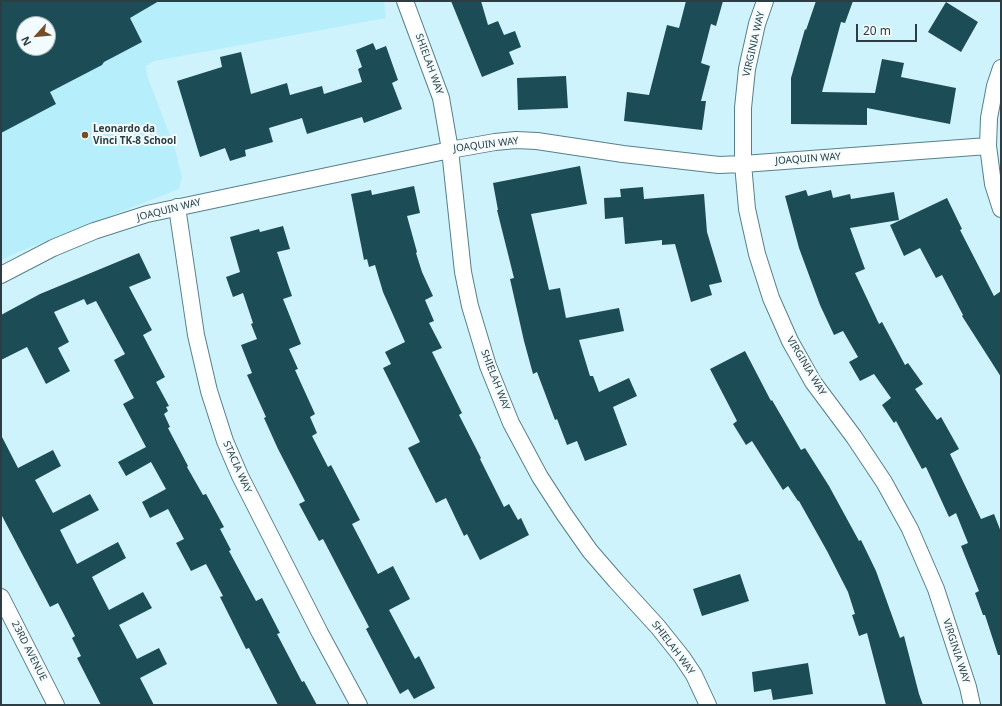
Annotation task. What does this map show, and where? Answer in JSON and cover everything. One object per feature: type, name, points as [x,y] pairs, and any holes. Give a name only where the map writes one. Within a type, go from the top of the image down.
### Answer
[{"type":"street","name":"SHIELAH WAY","points":[[405,1],[441,98],[450,150],[462,264],[470,306],[488,366],[511,423],[540,477],[564,514],[590,551],[682,657],[694,675],[708,705]]},
{"type":"street","name":"VIRGINIA WAY","points":[[765,1],[757,24],[747,69],[743,108],[743,164],[747,209],[757,254],[771,298],[790,341],[813,382],[854,437],[884,482],[910,529],[936,589],[968,687],[972,705]]},
{"type":"street","points":[[1001,68],[995,86],[989,118],[988,146],[993,184],[1001,209]]},
{"type":"street","name":"JOAQUIN WAY","points":[[1,275],[53,248],[94,231],[147,214],[450,150],[496,142],[516,140],[537,141],[624,154],[719,165],[988,146]]},
{"type":"street","name":"STACIA WAY","points":[[177,207],[196,336],[209,391],[225,441],[243,483],[320,633],[359,705]]},
{"type":"street","name":"23RD AVENUE","points":[[3,605],[56,705]]},
{"type":"shaded area","name":"Leonardo da Vinci TK-8 School","points":[[1,1],[384,1],[386,18],[154,61],[146,66],[147,75],[175,149],[182,177],[179,189],[1,260]]},
{"type":"building","points":[[1,1],[159,1],[130,18],[142,42],[50,92],[56,104],[1,133]]},
{"type":"building","points":[[451,1],[481,1],[488,25],[498,21],[504,35],[515,31],[521,47],[509,52],[514,64],[482,77]]},
{"type":"building","points":[[686,1],[723,1],[716,26],[711,24],[701,63],[710,66],[701,101],[706,101],[702,130],[624,121],[627,92],[649,95],[667,25],[679,28]]},
{"type":"building","points":[[816,1],[853,1],[845,23],[841,22],[822,92],[875,93],[882,59],[904,63],[901,77],[956,88],[950,124],[867,108],[867,125],[791,124],[791,78],[805,29],[806,30]]},
{"type":"building","points":[[946,2],[978,22],[961,52],[928,32]]},
{"type":"building","points":[[373,43],[376,50],[386,46],[398,80],[392,83],[402,109],[364,123],[362,117],[307,134],[302,118],[269,128],[273,142],[245,150],[246,156],[230,161],[225,148],[200,157],[177,81],[222,67],[220,57],[241,52],[251,94],[287,83],[290,95],[322,86],[324,94],[362,82],[358,69],[362,67],[356,50]]},
{"type":"building","points":[[566,76],[568,108],[518,110],[517,78]]},
{"type":"building","points":[[580,166],[587,204],[531,214],[549,290],[560,288],[566,318],[619,308],[624,331],[579,340],[590,376],[593,376],[599,392],[629,378],[637,396],[613,407],[627,445],[585,461],[577,441],[567,445],[557,419],[555,420],[537,372],[533,374],[510,279],[514,278],[497,210],[493,183]]},
{"type":"building","points":[[414,186],[420,213],[407,216],[422,272],[433,296],[425,300],[434,321],[429,323],[442,348],[432,352],[462,413],[459,415],[504,507],[509,504],[518,520],[521,518],[529,535],[480,560],[467,534],[464,536],[446,498],[436,503],[408,448],[420,442],[383,368],[391,364],[385,352],[405,342],[383,292],[375,265],[369,267],[367,259],[364,260],[351,194],[371,190],[372,195]]},
{"type":"building","points":[[643,187],[644,199],[704,194],[707,232],[722,282],[709,285],[712,295],[691,302],[675,244],[662,245],[662,240],[625,244],[623,217],[605,219],[604,198],[621,197],[620,189]]},
{"type":"building","points":[[806,190],[808,196],[831,190],[833,198],[850,194],[851,199],[894,192],[899,220],[850,228],[865,269],[855,273],[879,324],[882,322],[905,365],[908,363],[923,384],[915,389],[937,420],[941,417],[959,449],[950,454],[981,519],[994,514],[1001,532],[1001,655],[998,655],[985,615],[983,615],[975,593],[979,591],[961,546],[968,543],[956,513],[949,517],[926,467],[922,469],[896,421],[894,423],[882,405],[891,398],[874,374],[860,381],[849,362],[858,357],[843,331],[834,335],[820,305],[799,248],[785,196]]},
{"type":"building","points":[[947,198],[962,229],[960,230],[994,296],[1001,291],[1001,377],[962,316],[963,315],[942,275],[936,278],[920,248],[904,256],[890,225]]},
{"type":"building","points":[[283,226],[290,249],[277,252],[292,296],[283,299],[301,344],[289,349],[298,369],[295,370],[315,414],[310,417],[317,433],[312,436],[328,467],[331,465],[360,520],[352,524],[378,574],[393,566],[410,599],[389,610],[415,659],[419,656],[435,688],[414,699],[408,689],[400,694],[366,629],[369,627],[323,539],[319,541],[299,504],[305,501],[278,449],[264,418],[266,417],[247,375],[252,373],[241,345],[257,339],[251,324],[253,323],[243,293],[233,297],[226,277],[240,272],[230,237],[259,229],[260,232]]},
{"type":"building","points":[[139,253],[151,278],[129,287],[152,330],[143,335],[165,377],[156,382],[169,406],[166,407],[168,411],[164,414],[170,427],[168,428],[188,466],[187,467],[203,495],[206,494],[224,527],[220,529],[231,550],[229,551],[256,601],[262,598],[280,633],[277,634],[302,682],[304,681],[317,705],[278,705],[249,648],[246,649],[220,597],[223,596],[206,564],[191,571],[176,543],[184,539],[168,509],[150,518],[142,502],[166,489],[151,462],[126,476],[118,462],[146,447],[123,404],[134,398],[114,360],[125,354],[96,301],[87,305],[84,299],[54,312],[69,342],[58,348],[70,371],[46,384],[27,347],[1,360],[1,315],[40,294]]},
{"type":"building","points":[[745,351],[771,401],[772,400],[801,450],[805,448],[829,486],[859,541],[861,540],[876,571],[900,638],[904,636],[923,705],[886,705],[867,633],[859,636],[852,615],[855,614],[848,592],[827,551],[799,501],[788,486],[783,490],[752,441],[746,445],[733,424],[737,421],[710,369]]},
{"type":"building","points":[[1,435],[18,468],[53,450],[61,466],[35,480],[53,513],[90,494],[99,510],[60,530],[77,564],[118,542],[126,558],[92,577],[109,610],[143,592],[152,608],[119,625],[137,659],[159,648],[167,664],[140,678],[154,705],[101,705],[77,658],[81,656],[72,638],[75,636],[58,603],[50,607],[1,514]]},
{"type":"building","points":[[740,574],[749,601],[702,616],[693,589]]},
{"type":"building","points":[[808,663],[813,694],[773,700],[771,689],[754,692],[752,672]]},
{"type":"place","name":"Leonardo da Vinci TK-8 School","points":[[85,135]]}]
